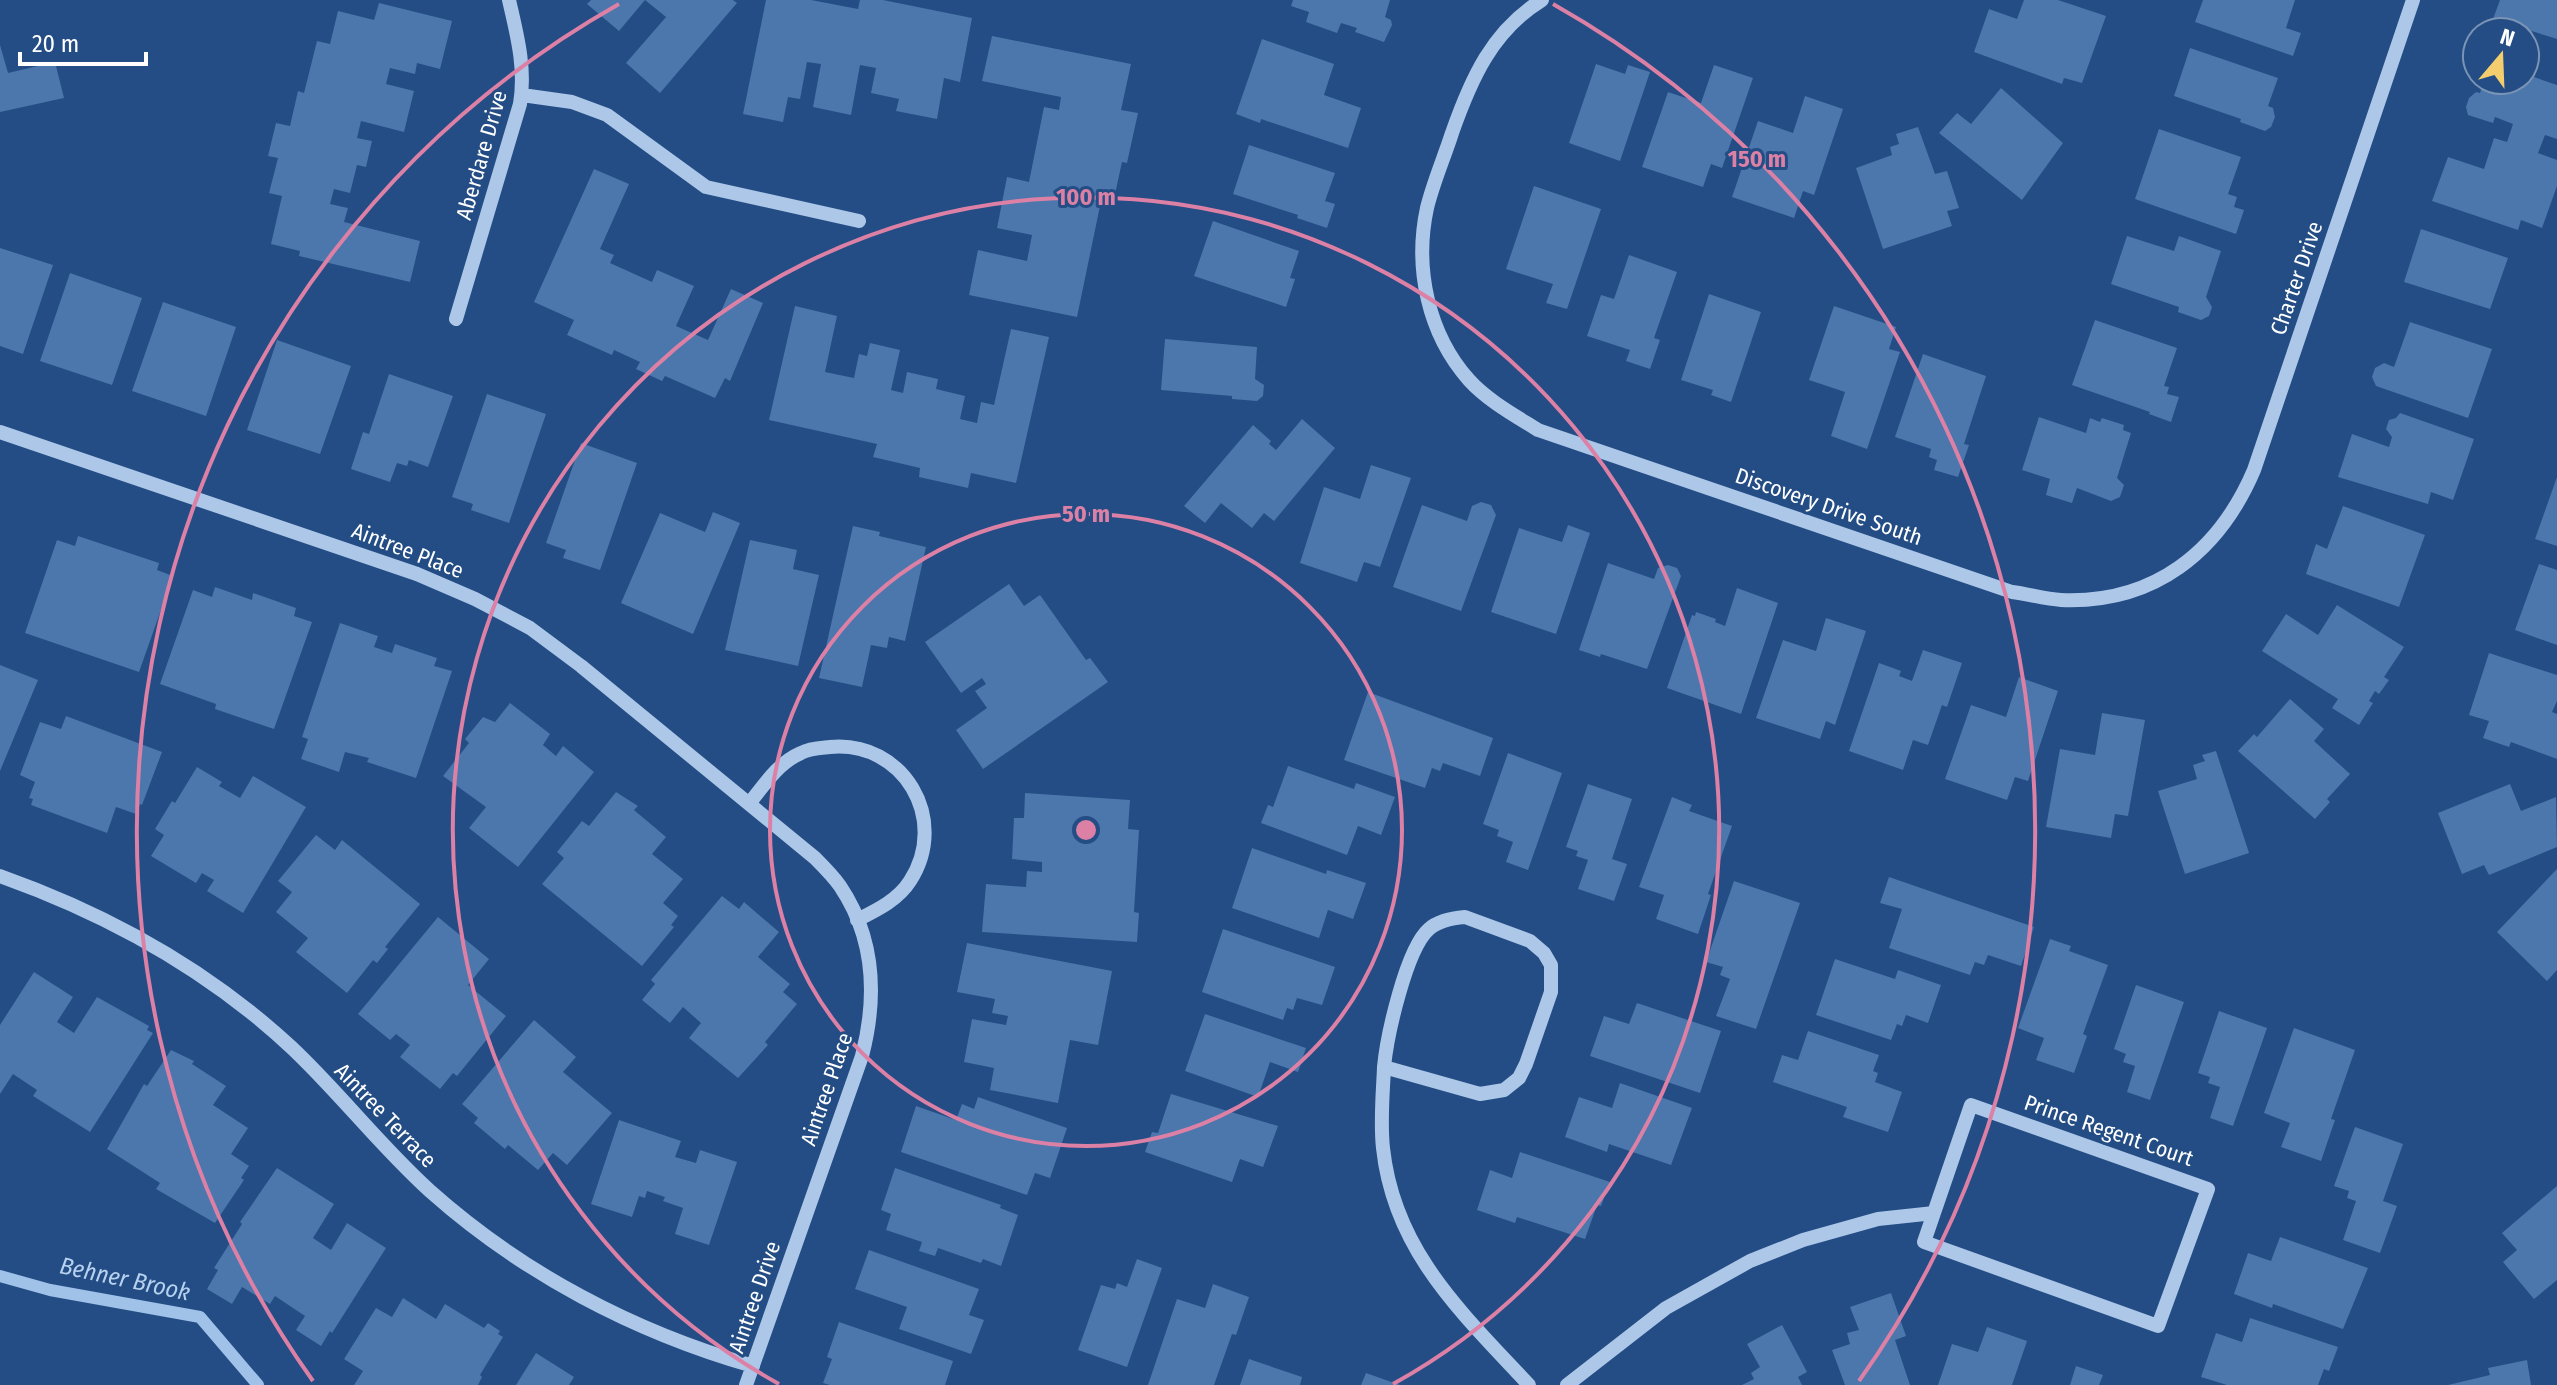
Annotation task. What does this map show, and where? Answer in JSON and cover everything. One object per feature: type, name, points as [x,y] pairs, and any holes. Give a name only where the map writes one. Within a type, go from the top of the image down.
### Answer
[{"type":"street","name":"Aberdare Drive","points":[[456,319],[522,95],[522,62],[509,0]]},
{"type":"street","name":"Discovery Drive South","points":[[1542,0],[1505,29],[1482,61],[1464,98],[1428,206],[1422,254],[1428,304],[1440,334],[1464,373],[1491,400],[1538,430],[2012,592],[2061,600],[2116,595],[2142,588],[2183,566],[2194,556]]},
{"type":"street","name":"Charter Drive","points":[[2194,556],[2230,518],[2254,470],[2413,0]]},
{"type":"street","points":[[522,95],[572,102],[607,115],[706,187],[859,221]]},
{"type":"street","name":"Aintree Place","points":[[0,432],[417,574],[475,599],[530,628],[581,666],[815,858],[840,887],[857,920],[870,958],[872,999],[870,1028],[862,1056],[803,1223]]},
{"type":"street","points":[[749,804],[782,765],[812,749],[846,744],[879,756],[898,770],[918,797],[924,819],[920,861],[899,894],[888,904],[857,920]]},
{"type":"street","name":"Aintree Terrace","points":[[0,876],[45,892],[116,924],[199,974],[290,1047],[428,1190],[540,1273],[628,1321],[702,1351],[753,1366]]},
{"type":"street","points":[[1384,1067],[1480,1094],[1504,1090],[1519,1078],[1526,1064],[1551,992],[1551,965],[1544,953],[1523,938],[1465,917],[1432,926],[1423,936],[1394,1010],[1384,1067],[1383,1147],[1389,1186],[1402,1225],[1443,1293],[1529,1385]]},
{"type":"street","name":"Prince Regent Court","points":[[1971,1105],[2208,1189],[2158,1326],[1924,1242],[1934,1213],[1971,1105]]},
{"type":"street","points":[[1567,1385],[1666,1308],[1750,1261],[1803,1240],[1878,1219],[1934,1213]]},
{"type":"street","name":"Aintree Drive","points":[[746,1385],[803,1223]]},
{"type":"building","points":[[591,0],[645,0],[619,31],[587,4]]},
{"type":"building","points":[[645,0],[733,0],[737,3],[660,93],[626,63],[666,17]]},
{"type":"building","points":[[766,0],[811,0],[858,9],[860,0],[883,0],[972,18],[960,82],[944,78],[937,119],[896,111],[899,99],[871,93],[876,68],[860,65],[851,115],[813,107],[821,64],[807,62],[800,99],[788,97],[783,122],[743,114]]},
{"type":"building","points":[[1293,0],[1390,0],[1385,17],[1391,20],[1392,25],[1384,42],[1355,32],[1357,28],[1341,23],[1337,33],[1306,22],[1309,12],[1291,6]]},
{"type":"building","points":[[2024,0],[2058,0],[2106,16],[2082,83],[2064,78],[2062,84],[1974,52],[1989,9],[2017,19]]},
{"type":"building","points":[[2203,0],[2295,0],[2286,28],[2301,33],[2293,56],[2195,22]]},
{"type":"building","points":[[2500,0],[2557,0],[2557,39],[2541,34],[2541,16],[2494,16]]},
{"type":"building","points":[[379,3],[452,21],[440,69],[417,63],[415,74],[390,68],[386,84],[414,91],[404,132],[361,121],[357,138],[372,141],[366,167],[357,165],[350,193],[334,189],[330,204],[348,208],[344,222],[420,241],[410,282],[299,256],[300,251],[271,244],[282,196],[269,193],[278,158],[268,156],[276,123],[290,126],[298,91],[304,93],[317,41],[330,44],[338,11],[374,20]]},
{"type":"building","points":[[992,36],[1131,64],[1121,110],[1138,113],[1127,163],[1122,162],[1112,208],[1100,206],[1077,317],[969,295],[978,250],[1027,261],[1032,235],[997,228],[1007,177],[1029,182],[1044,107],[1059,110],[1061,97],[982,81]]},
{"type":"building","points":[[1262,39],[1334,64],[1324,95],[1361,108],[1348,148],[1261,119],[1260,123],[1236,114]]},
{"type":"building","points":[[0,45],[8,73],[55,62],[64,98],[0,112]]},
{"type":"building","points":[[2190,48],[2278,78],[2268,106],[2273,108],[2275,117],[2271,127],[2265,131],[2240,122],[2241,119],[2174,96]]},
{"type":"building","points":[[1596,64],[1625,74],[1628,65],[1650,72],[1620,161],[1569,143]]},
{"type":"building","points":[[1714,65],[1753,78],[1722,168],[1711,164],[1703,187],[1642,167],[1668,92],[1701,103]]},
{"type":"building","points":[[2541,80],[2557,85],[2557,139],[2545,135],[2538,153],[2557,160],[2557,186],[2542,228],[2521,220],[2518,230],[2432,201],[2448,157],[2484,169],[2494,138],[2507,142],[2513,124],[2495,117],[2493,123],[2468,115],[2466,107],[2469,98],[2541,96]]},
{"type":"building","points":[[2001,88],[2063,143],[2022,200],[1939,133],[1957,113],[1971,124]]},
{"type":"building","points":[[1805,96],[1843,109],[1814,195],[1803,191],[1794,218],[1732,197],[1758,121],[1793,133]]},
{"type":"building","points":[[1918,127],[1935,174],[1947,171],[1959,208],[1947,211],[1952,226],[1883,249],[1856,168],[1892,155],[1890,147],[1899,144],[1896,134]]},
{"type":"building","points":[[2159,129],[2241,157],[2228,194],[2237,197],[2234,207],[2244,210],[2236,234],[2135,199]]},
{"type":"building","points":[[1249,145],[1335,173],[1325,201],[1335,204],[1327,228],[1233,194]]},
{"type":"building","points":[[594,169],[629,184],[600,249],[614,255],[610,263],[652,282],[657,270],[694,286],[676,326],[708,340],[731,289],[763,303],[730,381],[725,378],[715,398],[665,376],[662,381],[636,369],[640,362],[614,350],[612,355],[567,335],[574,320],[534,302]]},
{"type":"building","points":[[1534,186],[1601,209],[1567,309],[1546,303],[1553,284],[1506,269]]},
{"type":"building","points":[[1213,221],[1299,251],[1290,278],[1295,279],[1286,307],[1194,276]]},
{"type":"building","points":[[2421,229],[2508,258],[2490,309],[2404,282]]},
{"type":"building","points":[[2127,236],[2174,251],[2179,236],[2221,251],[2206,297],[2212,307],[2209,316],[2201,320],[2178,312],[2179,307],[2111,284]]},
{"type":"building","points":[[0,248],[53,265],[23,354],[0,346]]},
{"type":"building","points":[[1629,255],[1677,272],[1654,338],[1660,340],[1650,369],[1626,361],[1630,350],[1587,336],[1601,295],[1614,299]]},
{"type":"building","points":[[70,273],[142,298],[112,385],[40,361]]},
{"type":"building","points":[[1709,294],[1761,312],[1731,402],[1711,395],[1713,390],[1681,380]]},
{"type":"building","points":[[163,302],[236,327],[206,416],[132,391]]},
{"type":"building","points":[[795,306],[837,316],[825,372],[854,378],[859,354],[867,356],[870,343],[900,350],[891,390],[903,393],[907,372],[938,379],[936,389],[965,396],[960,419],[977,423],[981,402],[994,405],[1011,329],[1049,337],[1016,483],[971,473],[968,488],[919,477],[920,468],[873,457],[877,444],[769,420]]},
{"type":"building","points":[[1834,306],[1896,327],[1889,349],[1900,352],[1867,449],[1831,436],[1845,392],[1809,380]]},
{"type":"building","points":[[2095,320],[2177,348],[2164,386],[2169,387],[2167,394],[2179,397],[2171,422],[2072,385]]},
{"type":"building","points":[[2410,322],[2492,349],[2468,418],[2376,386],[2372,377],[2375,368],[2384,363],[2394,367]]},
{"type":"building","points":[[1165,339],[1257,347],[1255,379],[1264,385],[1263,396],[1257,401],[1161,390]]},
{"type":"building","points":[[277,340],[351,366],[320,454],[247,430]]},
{"type":"building","points":[[1923,354],[1986,376],[1964,444],[1969,445],[1958,477],[1934,470],[1937,460],[1929,457],[1931,449],[1895,437]]},
{"type":"building","points":[[389,374],[453,396],[428,467],[409,460],[407,466],[397,463],[390,482],[351,469],[363,432],[369,434]]},
{"type":"building","points":[[487,394],[546,414],[509,523],[471,510],[473,504],[452,497]]},
{"type":"building","points":[[2400,413],[2474,439],[2453,500],[2431,492],[2428,504],[2338,477],[2352,434],[2389,447],[2392,437],[2386,429],[2389,420]]},
{"type":"building","points":[[2039,417],[2086,433],[2090,418],[2100,422],[2102,418],[2124,425],[2123,430],[2131,433],[2117,478],[2124,485],[2120,497],[2111,501],[2077,488],[2072,503],[2046,495],[2050,479],[2022,470]]},
{"type":"building","points":[[1302,419],[1335,448],[1274,521],[1264,513],[1252,528],[1221,503],[1205,523],[1184,506],[1253,425],[1271,441],[1269,444],[1276,450]]},
{"type":"building","points":[[581,443],[637,463],[600,570],[563,558],[566,550],[546,543]]},
{"type":"building","points":[[1371,465],[1411,478],[1380,567],[1364,562],[1357,582],[1300,563],[1324,487],[1360,499]]},
{"type":"building","points":[[2557,477],[2557,546],[2535,539]]},
{"type":"building","points":[[1481,502],[1491,505],[1496,515],[1461,611],[1393,587],[1422,505],[1467,521],[1472,506]]},
{"type":"building","points":[[2343,506],[2425,535],[2399,607],[2306,574],[2316,544],[2327,549]]},
{"type":"building","points":[[713,512],[740,523],[693,634],[621,603],[660,513],[705,532]]},
{"type":"building","points":[[1568,525],[1590,533],[1556,634],[1491,612],[1519,528],[1562,542]]},
{"type":"building","points":[[853,526],[880,532],[879,536],[926,547],[905,641],[889,637],[887,648],[871,645],[862,687],[819,678]]},
{"type":"building","points":[[78,536],[159,563],[157,570],[173,576],[139,672],[25,633],[57,540],[75,546]]},
{"type":"building","points":[[750,540],[797,550],[793,569],[819,575],[798,666],[725,650]]},
{"type":"building","points":[[1608,563],[1654,579],[1658,568],[1668,565],[1677,568],[1681,576],[1647,669],[1579,650]]},
{"type":"building","points":[[2539,564],[2557,570],[2557,645],[2515,630]]},
{"type":"building","points":[[1009,584],[1024,606],[1040,595],[1086,660],[1090,658],[1108,682],[983,769],[956,730],[987,708],[975,691],[986,684],[982,678],[961,693],[925,642]]},
{"type":"building","points":[[215,587],[252,600],[253,593],[296,608],[294,616],[312,622],[274,729],[215,709],[216,704],[160,684],[193,590],[212,597]]},
{"type":"building","points":[[1737,588],[1778,603],[1741,714],[1667,688],[1692,615],[1695,616],[1696,612],[1725,626]]},
{"type":"building","points":[[2337,605],[2404,647],[2384,677],[2389,680],[2379,694],[2375,691],[2369,701],[2373,703],[2359,725],[2332,708],[2338,699],[2262,651],[2286,614],[2318,635]]},
{"type":"building","points":[[1826,618],[1866,631],[1835,725],[1826,721],[1820,739],[1756,718],[1783,640],[1816,651]]},
{"type":"building","points":[[340,623],[378,636],[374,647],[392,653],[395,644],[437,658],[434,666],[452,671],[416,778],[367,762],[369,758],[345,752],[339,772],[301,759],[308,739],[302,737]]},
{"type":"building","points":[[1923,650],[1962,663],[1947,707],[1942,705],[1928,745],[1913,740],[1903,770],[1849,751],[1879,663],[1901,671],[1899,676],[1912,681]]},
{"type":"building","points":[[2489,653],[2557,675],[2557,701],[2552,712],[2557,714],[2557,759],[2511,742],[2509,747],[2483,738],[2489,721],[2469,715]]},
{"type":"building","points":[[0,665],[38,680],[0,771]]},
{"type":"building","points":[[2019,677],[2058,691],[2028,781],[2015,777],[2007,800],[1945,779],[1971,705],[2006,717]]},
{"type":"building","points":[[1368,692],[1493,738],[1480,776],[1443,763],[1440,771],[1432,768],[1425,788],[1344,760]]},
{"type":"building","points":[[2290,699],[2324,729],[2314,741],[2350,774],[2327,799],[2330,802],[2315,819],[2238,751],[2254,734],[2257,737]]},
{"type":"building","points":[[510,703],[550,734],[543,745],[556,756],[563,746],[594,772],[518,867],[469,828],[486,807],[443,776],[469,743],[465,739],[483,717],[495,722]]},
{"type":"building","points":[[2102,713],[2145,720],[2128,816],[2115,814],[2111,838],[2046,827],[2060,749],[2095,755]]},
{"type":"building","points":[[66,716],[162,752],[136,814],[116,807],[107,833],[31,805],[33,799],[29,798],[35,782],[20,775],[40,722],[61,729]]},
{"type":"building","points":[[2216,751],[2249,853],[2185,874],[2158,791],[2197,779],[2193,765],[2205,761],[2202,755]]},
{"type":"building","points":[[1508,753],[1562,773],[1528,870],[1506,862],[1513,842],[1497,836],[1499,830],[1483,824]]},
{"type":"building","points":[[1288,766],[1354,789],[1356,783],[1395,797],[1381,835],[1358,826],[1347,855],[1261,823],[1268,805],[1273,807]]},
{"type":"building","points":[[197,767],[222,782],[219,786],[240,798],[253,776],[306,807],[243,913],[207,891],[214,880],[202,873],[196,883],[151,856],[164,835],[155,829]]},
{"type":"building","points":[[1588,784],[1632,799],[1612,859],[1627,864],[1614,901],[1578,889],[1588,860],[1576,856],[1578,851],[1566,847]]},
{"type":"building","points":[[2510,784],[2521,811],[2556,797],[2557,847],[2489,875],[2484,865],[2462,874],[2438,813]]},
{"type":"building","points":[[616,792],[638,806],[634,810],[666,837],[652,854],[683,879],[663,903],[678,916],[671,925],[674,927],[642,966],[542,884],[564,858],[557,852],[582,821],[589,826]]},
{"type":"building","points":[[1025,793],[1130,800],[1128,829],[1139,830],[1134,912],[1139,913],[1137,942],[982,932],[986,884],[1026,887],[1027,871],[1042,872],[1042,862],[1012,859],[1014,818],[1024,818]]},
{"type":"building","points":[[1672,797],[1692,805],[1689,811],[1732,826],[1708,894],[1711,895],[1698,934],[1656,919],[1664,895],[1639,887]]},
{"type":"building","points":[[316,835],[335,850],[342,840],[420,904],[385,947],[388,949],[377,963],[373,960],[347,993],[296,952],[308,938],[276,912],[292,892],[278,881]]},
{"type":"building","points":[[1252,848],[1326,874],[1327,870],[1366,883],[1353,919],[1328,910],[1319,938],[1232,908]]},
{"type":"building","points":[[2557,869],[2557,970],[2547,981],[2497,932]]},
{"type":"building","points":[[1889,877],[2034,927],[2021,966],[1988,955],[1984,965],[1975,962],[1970,975],[1889,948],[1902,909],[1880,903]]},
{"type":"building","points":[[1734,881],[1800,903],[1756,1029],[1716,1016],[1730,979],[1720,975],[1723,967],[1706,962]]},
{"type":"building","points":[[722,896],[739,909],[744,902],[779,932],[758,957],[790,984],[783,992],[797,1004],[765,1042],[768,1045],[738,1078],[689,1038],[701,1023],[683,1007],[670,1023],[642,1000],[655,984],[651,980]]},
{"type":"building","points":[[438,917],[489,959],[468,985],[506,1016],[457,1076],[453,1073],[440,1089],[400,1057],[410,1045],[396,1034],[390,1040],[358,1014]]},
{"type":"building","points":[[1223,929],[1335,967],[1322,1005],[1297,998],[1293,1010],[1287,1008],[1283,1020],[1202,992]]},
{"type":"building","points":[[2050,939],[2071,946],[2069,951],[2108,965],[2083,1034],[2087,1036],[2074,1073],[2036,1060],[2044,1038],[2018,1028]]},
{"type":"building","points":[[967,943],[1112,971],[1098,1045],[1070,1040],[1058,1103],[990,1090],[994,1068],[964,1062],[972,1019],[1006,1025],[1008,1016],[992,1013],[995,999],[957,992]]},
{"type":"building","points":[[1835,959],[1895,979],[1898,970],[1941,985],[1928,1023],[1906,1015],[1902,1026],[1897,1024],[1891,1040],[1816,1015]]},
{"type":"building","points":[[34,972],[73,997],[57,1022],[74,1033],[97,997],[149,1026],[147,1030],[153,1033],[90,1132],[33,1096],[37,1090],[13,1074],[0,1094],[0,1025]]},
{"type":"building","points":[[2136,985],[2184,1002],[2150,1100],[2127,1092],[2135,1066],[2123,1062],[2126,1054],[2114,1049]]},
{"type":"building","points":[[1637,1003],[1721,1031],[1700,1093],[1590,1056],[1604,1016],[1629,1024]]},
{"type":"building","points":[[2219,1011],[2267,1028],[2233,1126],[2210,1118],[2220,1087],[2208,1083],[2210,1077],[2198,1073]]},
{"type":"building","points":[[1205,1014],[1306,1048],[1298,1072],[1270,1062],[1258,1097],[1185,1071]]},
{"type":"building","points":[[534,1020],[576,1057],[563,1072],[612,1113],[567,1165],[553,1153],[538,1170],[508,1145],[505,1149],[474,1123],[478,1118],[462,1104]]},
{"type":"building","points":[[2294,1028],[2355,1050],[2331,1119],[2335,1120],[2321,1161],[2281,1147],[2290,1123],[2264,1113]]},
{"type":"building","points":[[1808,1031],[1879,1055],[1873,1071],[1878,1073],[1875,1082],[1902,1092],[1888,1132],[1843,1117],[1847,1107],[1773,1082],[1782,1055],[1798,1060]]},
{"type":"building","points":[[171,1050],[194,1061],[192,1064],[226,1086],[213,1105],[248,1128],[231,1154],[249,1166],[241,1178],[244,1180],[215,1223],[156,1189],[160,1183],[107,1149],[144,1084],[147,1086]]},
{"type":"building","points":[[1620,1083],[1692,1108],[1671,1165],[1609,1144],[1607,1152],[1565,1137],[1579,1097],[1612,1108]]},
{"type":"building","points":[[1171,1094],[1278,1126],[1263,1167],[1240,1159],[1232,1182],[1145,1152],[1152,1132],[1158,1133]]},
{"type":"building","points":[[978,1097],[1067,1128],[1050,1178],[1035,1173],[1027,1195],[901,1152],[916,1106],[956,1120],[962,1104],[974,1109]]},
{"type":"building","points":[[619,1120],[681,1141],[675,1157],[696,1163],[700,1150],[737,1162],[709,1245],[675,1234],[683,1208],[663,1201],[665,1197],[647,1191],[645,1198],[639,1196],[632,1217],[591,1204]]},
{"type":"building","points":[[2355,1127],[2403,1144],[2383,1201],[2397,1206],[2380,1253],[2343,1240],[2356,1201],[2347,1198],[2349,1191],[2334,1186]]},
{"type":"building","points":[[1520,1152],[1610,1182],[1601,1206],[1597,1205],[1585,1239],[1517,1217],[1515,1223],[1477,1210],[1490,1170],[1512,1178]]},
{"type":"building","points":[[277,1168],[334,1204],[313,1238],[331,1250],[347,1223],[386,1248],[321,1346],[296,1330],[305,1316],[275,1296],[270,1304],[242,1287],[232,1304],[207,1289],[218,1270],[214,1268],[242,1224],[240,1222]]},
{"type":"building","points":[[895,1168],[1001,1205],[1000,1208],[1018,1215],[1001,1266],[983,1259],[981,1263],[938,1248],[935,1256],[919,1251],[922,1242],[886,1230],[891,1214],[881,1210]]},
{"type":"building","points":[[2557,1186],[2557,1280],[2534,1299],[2503,1262],[2517,1250],[2502,1233]]},
{"type":"building","points":[[2280,1237],[2368,1268],[2343,1329],[2273,1304],[2272,1308],[2234,1294],[2248,1253],[2271,1261]]},
{"type":"building","points":[[869,1250],[979,1289],[969,1315],[984,1320],[971,1354],[899,1329],[907,1307],[855,1289]]},
{"type":"building","points":[[1137,1259],[1162,1268],[1127,1367],[1078,1350],[1101,1285],[1115,1289],[1117,1283],[1127,1287]]},
{"type":"building","points":[[1213,1284],[1249,1297],[1214,1385],[1148,1385],[1177,1299],[1205,1308]]},
{"type":"building","points":[[1891,1293],[1906,1336],[1895,1340],[1910,1385],[1845,1385],[1832,1350],[1850,1344],[1847,1333],[1859,1330],[1850,1307]]},
{"type":"building","points":[[403,1298],[436,1319],[445,1304],[484,1328],[488,1323],[500,1331],[498,1334],[503,1337],[480,1375],[478,1385],[354,1385],[363,1371],[344,1359],[376,1308],[392,1317]]},
{"type":"building","points":[[2250,1318],[2338,1347],[2329,1371],[2324,1369],[2318,1385],[2227,1385],[2201,1377],[2216,1333],[2242,1342]]},
{"type":"building","points":[[839,1322],[953,1361],[945,1385],[823,1383],[832,1359],[827,1357]]},
{"type":"building","points":[[1782,1325],[1807,1372],[1798,1377],[1802,1385],[1742,1385],[1754,1379],[1751,1373],[1760,1367],[1747,1344]]},
{"type":"building","points":[[1987,1327],[2027,1341],[2012,1385],[1938,1385],[1952,1344],[1978,1352]]},
{"type":"building","points":[[536,1353],[574,1377],[569,1385],[516,1385]]},
{"type":"building","points":[[1249,1359],[1302,1377],[1300,1385],[1240,1385]]},
{"type":"building","points":[[2527,1360],[2531,1385],[2448,1385],[2490,1375],[2488,1368]]},
{"type":"building","points":[[2076,1366],[2103,1375],[2099,1385],[2070,1385]]},
{"type":"building","points":[[1366,1373],[1400,1385],[1361,1385]]},
{"type":"waterway","name":"Behner Brook","points":[[0,1276],[50,1290],[200,1317],[258,1385]]}]
